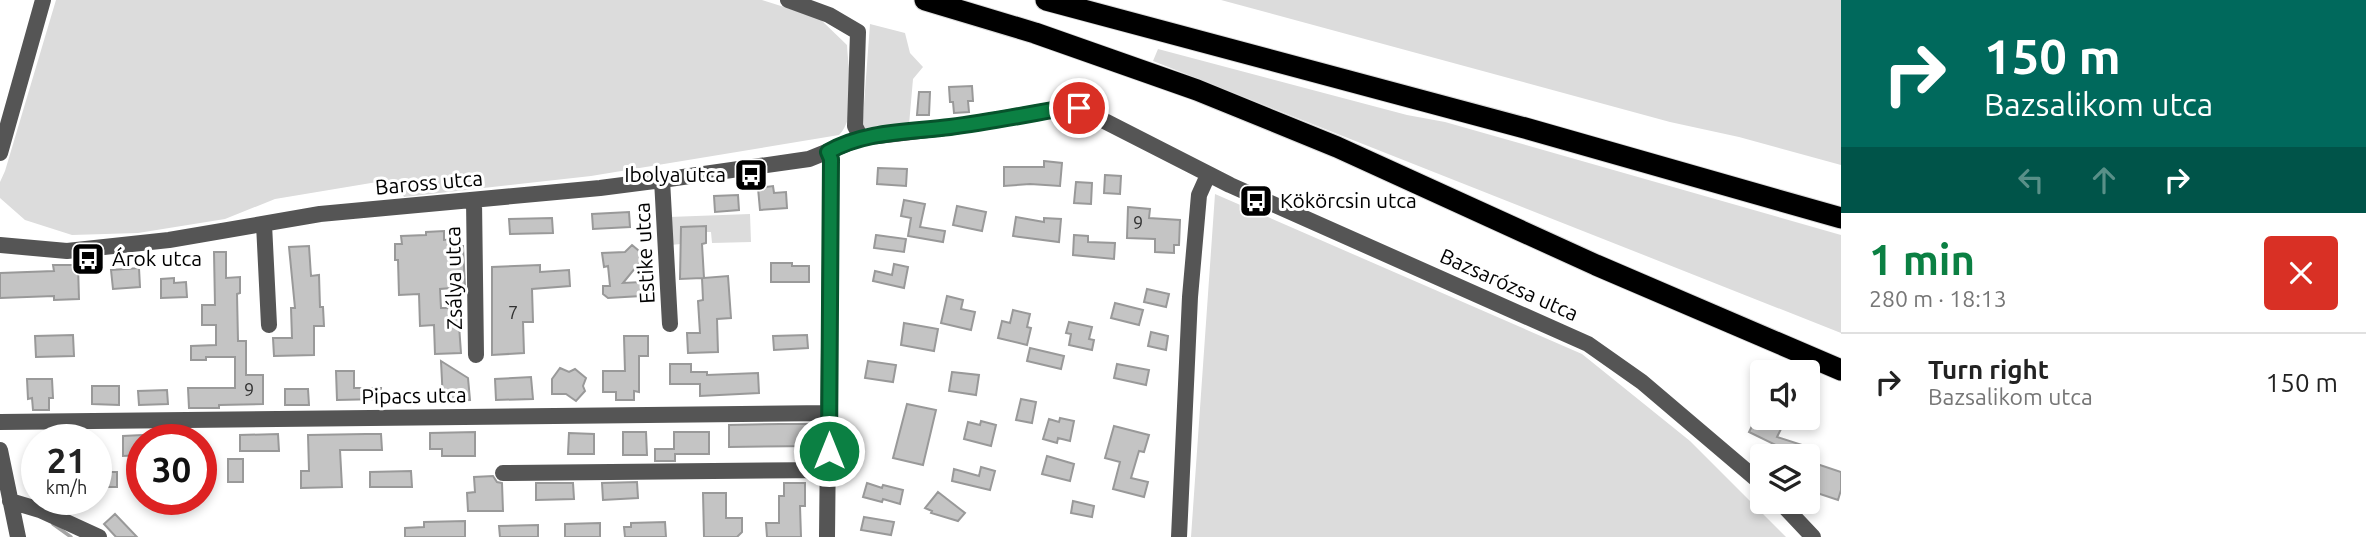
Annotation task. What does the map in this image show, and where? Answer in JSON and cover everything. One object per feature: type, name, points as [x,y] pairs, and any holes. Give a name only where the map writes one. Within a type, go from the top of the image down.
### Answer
[{"type":"highway","points":[[926,0],[1035,33],[1210,95],[1337,147],[1596,265],[1841,370]]},
{"type":"highway","points":[[1045,0],[1525,128],[1841,218]]},
{"type":"street","points":[[0,153],[43,0]]},
{"type":"street","points":[[788,0],[829,15],[858,32],[855,126],[861,138]]},
{"type":"street","name":"Bazsarózsa utca","points":[[861,138],[953,127],[1069,107],[1079,108],[1208,175],[1588,344],[1642,382],[1750,474]]},
{"type":"street","name":"Baross utca","points":[[0,245],[66,251],[169,240],[320,214],[662,180],[809,159],[861,138]]},
{"type":"street","points":[[827,537],[831,159],[828,152]]},
{"type":"street","points":[[1178,537],[1189,297],[1199,195],[1208,175]]},
{"type":"street","name":"Estike utca","points":[[662,180],[672,228],[670,324]]},
{"type":"street","name":"Zsálya utca","points":[[474,200],[476,355]]},
{"type":"street","points":[[264,224],[269,325]]},
{"type":"street","name":"Baross utca","points":[[0,234],[33,247]]},
{"type":"street","name":"Pipacs utca","points":[[0,422],[829,413]]},
{"type":"street","points":[[0,450],[18,537]]},
{"type":"street","points":[[503,473],[829,470]]},
{"type":"street","points":[[10,500],[40,509],[99,537]]},
{"type":"street","points":[[1791,514],[1813,537]]},
{"type":"shaded area","points":[[56,0],[762,0],[819,18],[847,45],[850,105],[845,127],[839,135],[591,176],[404,197],[395,179],[275,199],[225,219],[138,233],[72,235],[25,220],[0,198],[0,182]]},
{"type":"shaded area","points":[[1221,0],[1841,0],[1841,165],[1739,137],[1670,122]]},
{"type":"shaded area","points":[[870,24],[905,33],[910,53],[923,67],[913,79],[909,125],[862,131]]},
{"type":"shaded area","points":[[1158,49],[1407,115],[1445,122],[1841,235],[1841,333],[1153,61]]},
{"type":"shaded area","points":[[1215,194],[1582,354],[1690,441],[1750,501],[1750,514],[1763,514],[1786,537],[1191,537]]},
{"type":"shaded area","points":[[750,214],[751,242],[712,243],[711,232],[707,232],[706,225],[681,227],[681,244],[670,245],[669,217]]},
{"type":"building","points":[[972,86],[973,101],[968,101],[969,112],[954,113],[949,87]]},
{"type":"building","points":[[919,92],[930,92],[929,115],[917,115]]},
{"type":"building","points":[[1044,161],[1062,163],[1060,186],[1004,186],[1004,167],[1044,167]]},
{"type":"building","points":[[878,168],[907,169],[906,186],[877,184]]},
{"type":"building","points":[[1105,175],[1121,176],[1120,194],[1104,193]]},
{"type":"building","points":[[1076,182],[1092,183],[1091,204],[1074,203]]},
{"type":"building","points":[[773,186],[774,193],[786,192],[787,208],[760,210],[758,188]]},
{"type":"building","points":[[738,195],[739,210],[715,212],[714,196]]},
{"type":"building","points":[[904,200],[925,204],[920,227],[945,231],[943,242],[908,236],[911,218],[901,216]]},
{"type":"building","points":[[957,206],[986,212],[982,231],[953,225]]},
{"type":"building","points":[[1128,207],[1150,209],[1149,218],[1180,220],[1179,245],[1174,245],[1174,253],[1155,252],[1155,239],[1127,238]]},
{"type":"building","points":[[629,212],[630,227],[593,229],[592,214]]},
{"type":"building","points":[[1016,217],[1044,222],[1044,218],[1061,219],[1059,242],[1013,236]]},
{"type":"building","points":[[552,218],[553,233],[510,234],[509,219]]},
{"type":"building","points":[[706,226],[706,243],[702,244],[704,278],[728,276],[731,318],[717,319],[718,352],[688,353],[687,333],[700,333],[698,301],[703,300],[702,278],[680,279],[681,227]]},
{"type":"building","points":[[444,231],[444,240],[453,239],[453,246],[463,246],[465,287],[440,289],[441,308],[462,308],[462,325],[459,325],[461,353],[435,354],[434,325],[420,326],[419,294],[399,295],[395,244],[402,244],[401,236]]},
{"type":"building","points":[[876,235],[906,239],[904,252],[874,248]]},
{"type":"building","points":[[1074,235],[1088,236],[1088,242],[1115,243],[1114,259],[1073,255]]},
{"type":"building","points":[[632,245],[645,256],[623,283],[641,282],[641,296],[608,298],[603,294],[603,286],[610,286],[608,266],[604,267],[602,253],[625,252]]},
{"type":"building","points":[[309,246],[311,276],[319,275],[320,307],[323,307],[324,326],[314,326],[314,355],[274,356],[273,338],[292,338],[291,308],[295,308],[289,247]]},
{"type":"building","points":[[214,252],[226,252],[226,278],[240,277],[240,293],[237,294],[238,341],[246,341],[246,375],[263,375],[263,404],[189,408],[188,388],[235,388],[235,357],[191,360],[191,346],[216,345],[216,325],[202,325],[202,305],[215,305]]},
{"type":"building","points":[[771,263],[809,266],[809,282],[771,282]]},
{"type":"building","points":[[894,264],[908,267],[904,288],[873,281],[875,271],[892,275]]},
{"type":"building","points":[[53,265],[78,265],[79,299],[54,300],[54,296],[0,298],[0,273],[54,271]]},
{"type":"building","points":[[540,265],[540,272],[569,270],[570,286],[532,289],[533,322],[523,322],[524,353],[492,355],[492,267]]},
{"type":"building","points":[[139,268],[140,287],[113,289],[111,270]]},
{"type":"building","points":[[174,278],[174,283],[186,282],[187,297],[161,298],[161,279]]},
{"type":"building","points":[[1147,289],[1169,294],[1166,307],[1144,302]]},
{"type":"building","points":[[947,296],[963,300],[961,309],[975,312],[971,330],[941,323]]},
{"type":"building","points":[[1115,303],[1143,310],[1139,325],[1111,318]]},
{"type":"building","points":[[1013,310],[1030,314],[1027,327],[1031,328],[1027,345],[998,338],[1002,321],[1010,323]]},
{"type":"building","points":[[1069,322],[1092,327],[1089,339],[1094,340],[1092,350],[1069,345],[1071,334],[1066,333]]},
{"type":"building","points":[[904,323],[938,329],[934,351],[901,345]]},
{"type":"building","points":[[1151,332],[1168,336],[1166,350],[1148,346]]},
{"type":"building","points":[[73,335],[74,356],[36,357],[35,336]]},
{"type":"building","points":[[807,335],[808,348],[774,350],[773,336]]},
{"type":"building","points":[[624,336],[648,336],[648,356],[639,356],[639,392],[634,391],[634,400],[616,400],[616,392],[603,392],[603,371],[625,371]]},
{"type":"building","points":[[1030,348],[1064,356],[1061,369],[1027,361]]},
{"type":"building","points":[[441,361],[468,378],[470,400],[443,401]]},
{"type":"building","points":[[868,361],[896,365],[893,382],[865,378]]},
{"type":"building","points":[[670,364],[691,364],[691,372],[707,372],[707,375],[758,373],[759,393],[700,396],[700,384],[670,384]]},
{"type":"building","points":[[1117,364],[1149,370],[1146,385],[1114,378]]},
{"type":"building","points":[[560,368],[569,372],[575,369],[586,378],[583,386],[585,391],[576,401],[566,394],[552,394],[552,379]]},
{"type":"building","points":[[336,371],[354,371],[354,388],[381,388],[380,399],[337,400]]},
{"type":"building","points":[[952,372],[979,375],[976,395],[949,391]]},
{"type":"building","points":[[531,377],[533,399],[496,400],[495,379]]},
{"type":"building","points":[[27,379],[52,379],[53,398],[49,398],[49,410],[33,410],[32,398],[28,399]]},
{"type":"building","points":[[92,386],[119,386],[119,405],[92,404]]},
{"type":"building","points":[[285,389],[308,389],[309,405],[285,405]]},
{"type":"building","points":[[167,390],[168,404],[139,405],[138,391]]},
{"type":"building","points":[[1021,399],[1036,402],[1032,423],[1016,420]]},
{"type":"building","points":[[907,404],[936,410],[923,465],[893,458]]},
{"type":"building","points":[[1060,418],[1074,421],[1070,441],[1058,438],[1057,443],[1043,439],[1049,419],[1059,422]]},
{"type":"building","points":[[981,421],[996,425],[991,446],[964,439],[968,422],[980,425]]},
{"type":"building","points":[[815,424],[815,446],[729,447],[729,425]]},
{"type":"building","points":[[1114,426],[1149,435],[1144,452],[1139,451],[1131,478],[1148,482],[1144,497],[1113,489],[1120,462],[1105,458]]},
{"type":"building","points":[[1780,430],[1777,437],[1799,444],[1774,444],[1749,432]]},
{"type":"building","points":[[475,432],[475,456],[442,456],[442,449],[430,449],[430,433]]},
{"type":"building","points":[[623,432],[646,432],[647,455],[623,455]]},
{"type":"building","points":[[674,432],[709,432],[709,454],[675,454],[675,461],[655,461],[655,449],[674,449]]},
{"type":"building","points":[[569,433],[594,434],[594,454],[568,454]]},
{"type":"building","points":[[278,434],[279,451],[240,451],[240,435]]},
{"type":"building","points":[[381,434],[382,450],[340,450],[342,487],[301,488],[301,471],[309,471],[308,435]]},
{"type":"building","points":[[123,436],[126,436],[126,456],[123,456]]},
{"type":"building","points":[[1047,456],[1074,464],[1070,481],[1042,474]]},
{"type":"building","points":[[228,459],[243,459],[243,482],[228,482]]},
{"type":"building","points":[[1820,465],[1841,472],[1838,500],[1820,494]]},
{"type":"building","points":[[981,467],[995,471],[990,490],[952,481],[954,469],[979,476]]},
{"type":"building","points":[[411,471],[412,487],[370,487],[370,472]]},
{"type":"building","points":[[112,472],[117,472],[117,487],[112,487]]},
{"type":"building","points":[[493,476],[497,482],[502,483],[503,511],[468,511],[467,493],[475,492],[474,477]]},
{"type":"building","points":[[637,482],[638,498],[603,500],[602,483]]},
{"type":"building","points":[[536,483],[573,483],[574,499],[536,500]]},
{"type":"building","points":[[784,483],[805,483],[805,506],[800,506],[801,537],[767,537],[766,523],[779,523],[779,496],[784,496]]},
{"type":"building","points":[[867,483],[903,490],[900,504],[863,497]]},
{"type":"building","points":[[938,492],[965,513],[958,521],[931,513],[932,511],[925,508]]},
{"type":"building","points":[[703,493],[726,493],[726,518],[742,518],[742,532],[737,537],[704,537]]},
{"type":"building","points":[[1073,501],[1094,506],[1092,517],[1071,513]]},
{"type":"building","points":[[115,514],[137,537],[116,537],[104,524]]},
{"type":"building","points":[[864,517],[894,522],[891,535],[861,530]]},
{"type":"building","points":[[465,521],[465,537],[405,537],[405,528],[424,527],[424,522]]},
{"type":"building","points":[[665,522],[666,537],[625,537],[624,527],[631,527],[631,523]]},
{"type":"building","points":[[600,523],[600,537],[565,537],[565,524]]},
{"type":"building","points":[[538,525],[538,537],[500,537],[499,526]]},
{"type":"waterway","points":[[53,524],[71,537]]},
{"type":"place","name":"Ibolya utca","points":[[751,175]]},
{"type":"place","name":"Kökörcsin utca","points":[[1256,201]]},
{"type":"place","name":"Árok utca","points":[[88,259]]},
{"type":"route","points":[[829,451],[831,159],[828,152],[861,138],[953,127],[1069,107],[1079,108]]}]
